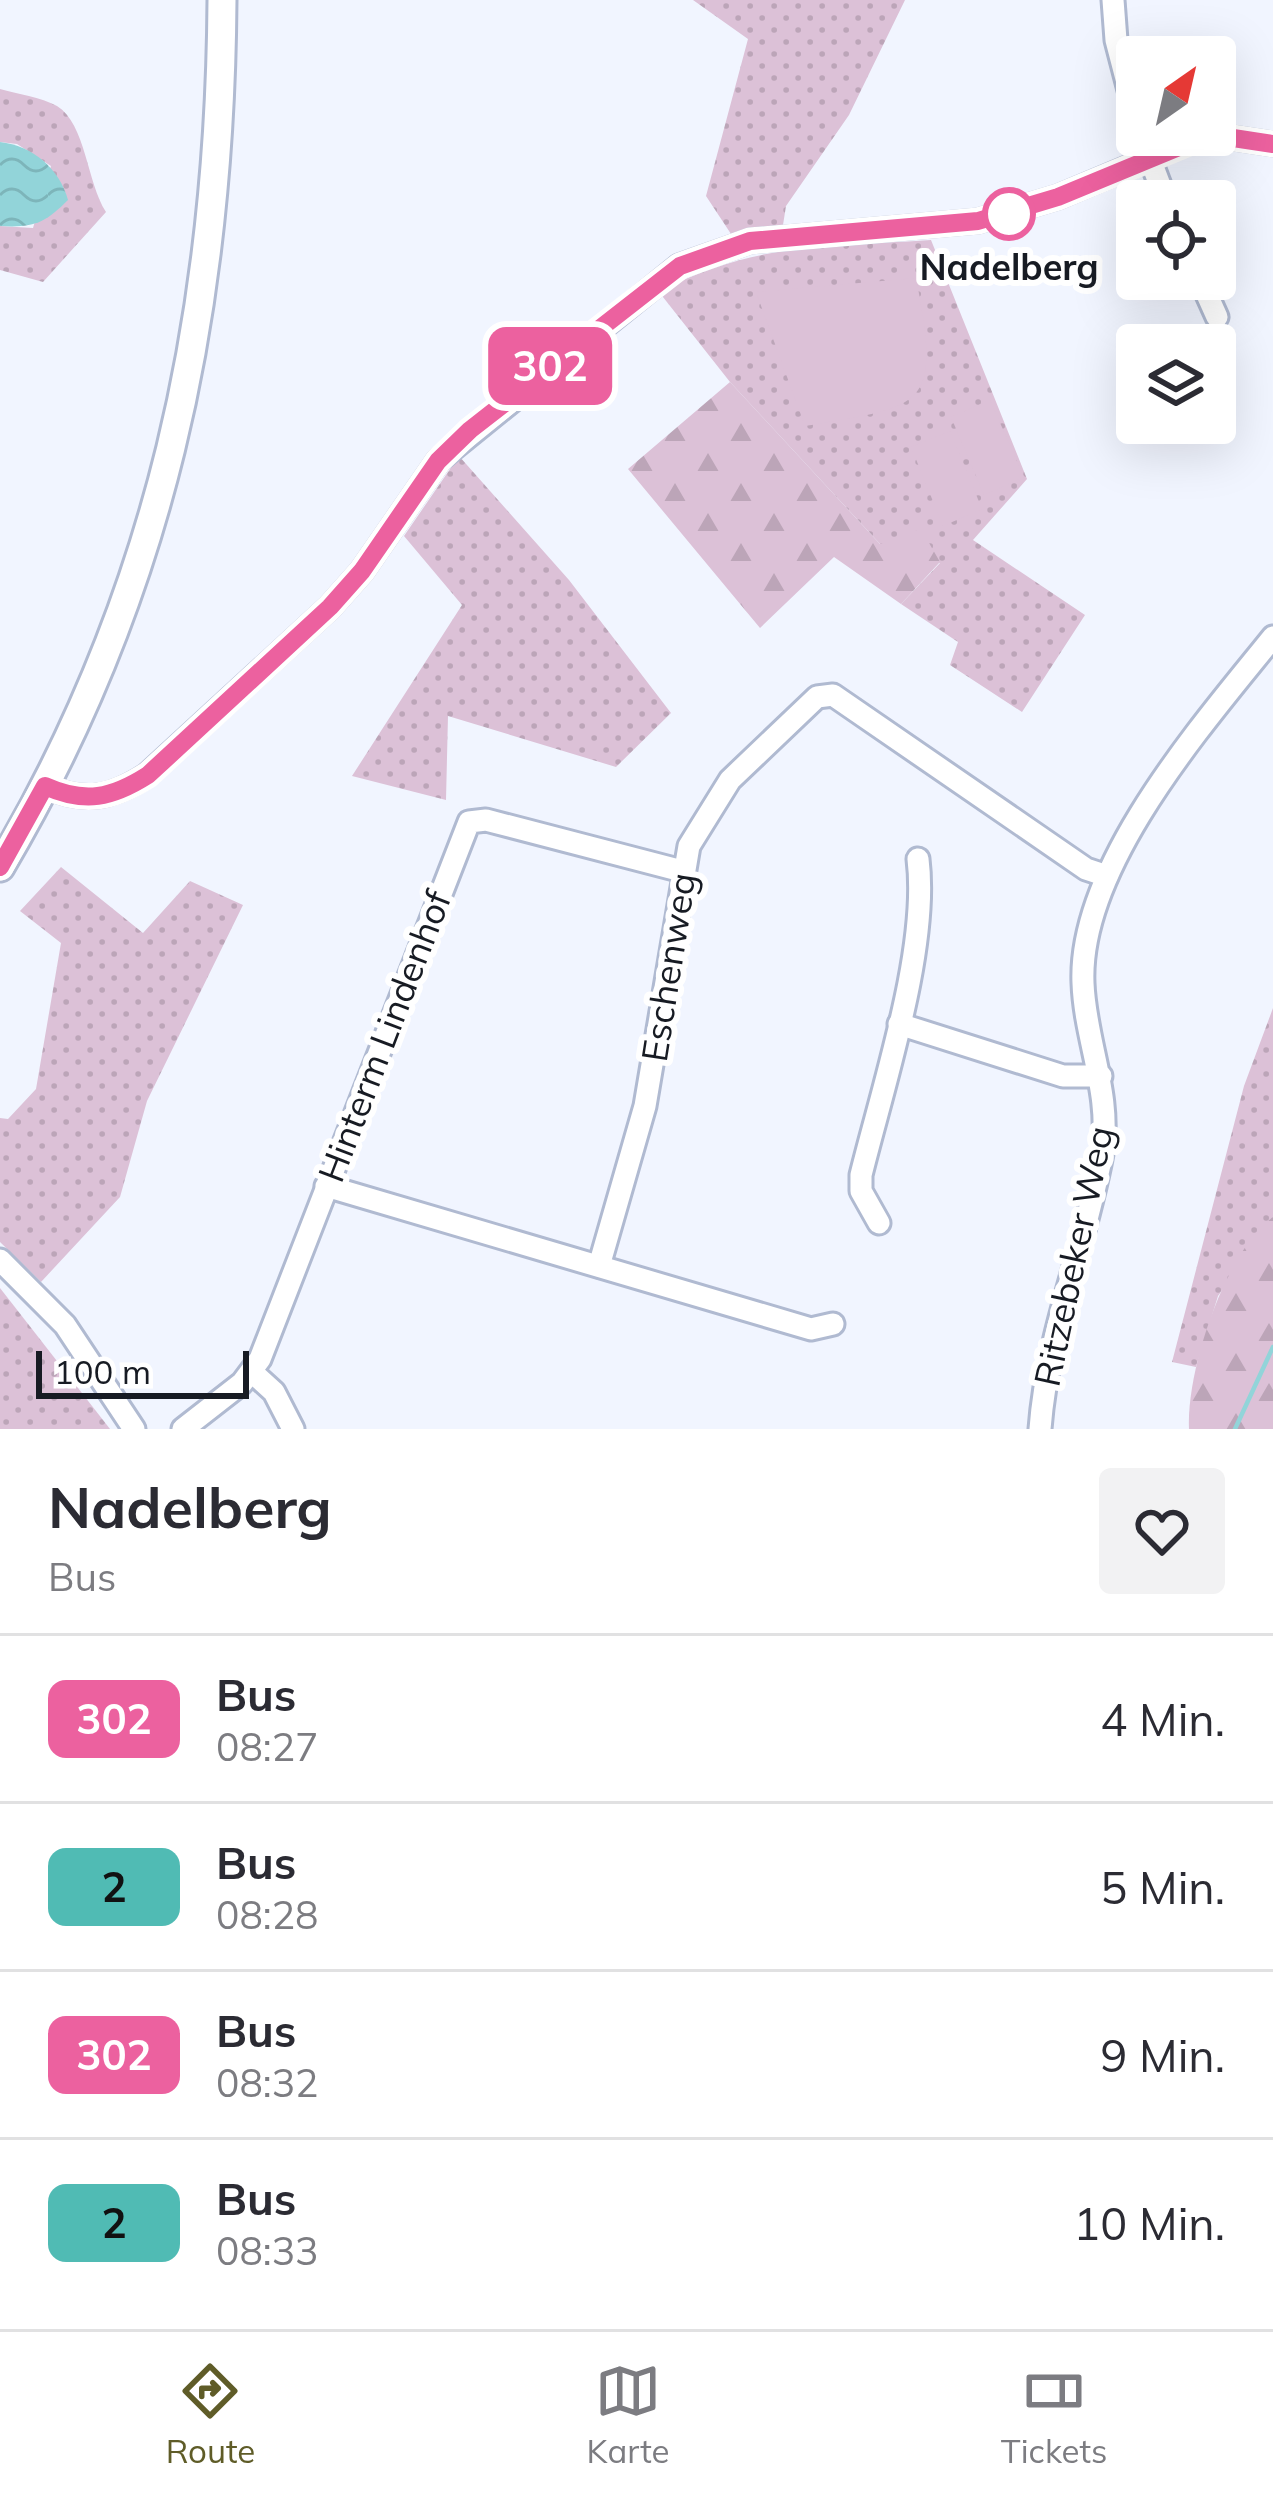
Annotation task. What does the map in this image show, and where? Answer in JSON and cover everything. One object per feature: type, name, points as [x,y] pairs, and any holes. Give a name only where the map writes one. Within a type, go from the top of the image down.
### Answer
[{"type":"main road","points":[[0,867],[45,786],[119,626],[177,434],[213,222],[222,0]]},
{"type":"street","points":[[1112,0],[1116,40]]},
{"type":"street","points":[[45,786],[84,799],[122,792],[148,775],[330,607],[362,571],[438,461],[470,430],[680,266],[750,241],[978,221],[1058,197],[1220,136],[1273,144]]},
{"type":"street","points":[[1147,156],[1157,180]]},
{"type":"street","points":[[1209,300],[1217,317]]},
{"type":"street","name":"Ritzebeker Weg","points":[[1040,1429],[1056,1325],[1102,1152],[1101,1076],[1086,1014],[1083,959],[1107,876],[1152,800],[1273,638]]},
{"type":"street","name":"Eschenweg","points":[[599,1266],[645,1106],[689,846],[730,780],[824,693],[1086,868],[1107,876]]},
{"type":"street","name":"Hinterm Lindenhof","points":[[183,1429],[252,1372],[469,822],[486,820],[682,871]]},
{"type":"street","points":[[879,1223],[861,1191],[861,1175],[899,1024],[921,887],[918,859]]},
{"type":"street","points":[[899,1024],[1063,1076],[1101,1076]]},
{"type":"street","points":[[326,1186],[811,1328],[833,1324]]},
{"type":"street","points":[[0,1260],[64,1325],[134,1429]]},
{"type":"street","points":[[252,1372],[274,1392],[293,1429]]},
{"type":"green space","points":[[693,0],[905,0],[849,115],[786,206],[783,225],[731,234],[706,196],[748,39]]},
{"type":"green space","points":[[0,89],[51,103],[67,115],[106,212],[43,282],[0,270],[0,226],[33,228],[51,166],[17,144],[0,142]]},
{"type":"green space","points":[[931,240],[1027,479],[973,540],[1085,615],[1022,712],[950,665],[958,642],[901,604],[940,563],[881,545],[730,382],[659,292],[759,255]]},
{"type":"green space","points":[[916,278],[926,354],[924,377],[915,394],[877,413],[805,426],[756,292]]},
{"type":"green space","points":[[730,382],[880,544],[921,529],[940,562],[901,604],[834,557],[760,628],[628,469]]},
{"type":"green space","points":[[990,400],[1024,477],[984,495],[951,417]]},
{"type":"green space","points":[[950,431],[982,509],[943,526],[911,447]]},
{"type":"green space","points":[[459,456],[569,580],[671,713],[616,767],[448,716],[446,800],[352,776],[462,605],[404,536]]},
{"type":"green space","points":[[61,867],[143,933],[190,881],[243,905],[147,1101],[120,1197],[41,1282],[0,1242],[0,1118],[8,1119],[36,1089],[61,943],[20,911]]},
{"type":"green space","points":[[1273,1008],[1273,1217],[1218,1296],[1196,1367],[1172,1362],[1244,1086]]},
{"type":"green space","points":[[1273,1217],[1273,1429],[1189,1429],[1194,1376],[1212,1314],[1239,1257]]},
{"type":"green space","points":[[0,1288],[110,1429],[0,1429]]},
{"type":"water","points":[[0,142],[23,148],[43,161],[68,200],[38,222],[0,226]]},
{"type":"waterway","points":[[1235,1429],[1273,1347]]},
{"type":"bus line","name":"302","points":[[0,867],[45,786],[84,799],[122,792],[148,775],[330,607],[362,571],[438,461],[470,430],[680,266],[708,252],[750,241],[806,233],[945,227],[1008,214],[1196,140],[1220,136],[1273,144]]},
{"type":"place","name":"Nadelberg","points":[[1009,214]]}]
